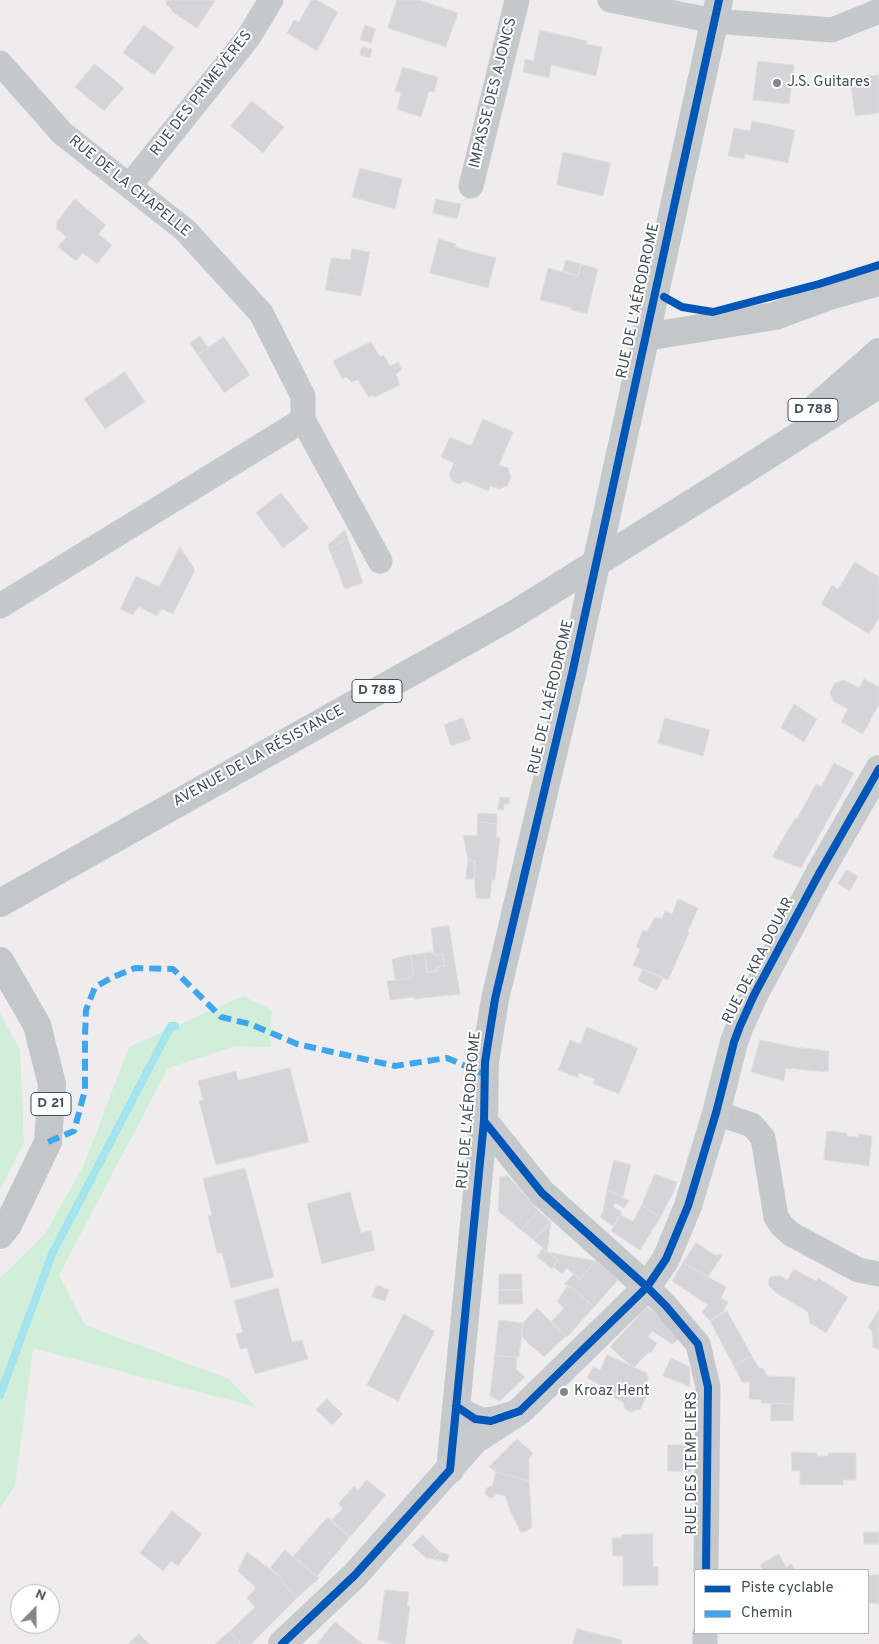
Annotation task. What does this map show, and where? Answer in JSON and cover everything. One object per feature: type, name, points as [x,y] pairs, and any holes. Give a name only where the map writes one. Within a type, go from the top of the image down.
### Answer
[{"type":"main road","points":[[645,337],[775,316],[829,296],[879,282]]},
{"type":"main road","name":"AVENUE DE LA RÉSISTANCE","points":[[748,468],[879,352]]},
{"type":"main road","name":"AVENUE DE LA RÉSISTANCE","points":[[0,903],[513,615],[879,384]]},
{"type":"main road","name":"RUE DE KRA DOUAR","points":[[282,1644],[355,1575],[475,1440],[520,1411],[647,1287],[666,1259],[688,1206],[716,1113],[734,1042],[754,995],[820,872],[879,769]]},
{"type":"main road","name":"D 21","points":[[0,1235],[8,1225],[48,1142],[52,1084],[37,1025],[3,966]]},
{"type":"street","name":"RUE DES PRIMEVÈRES","points":[[130,185],[248,38],[271,0]]},
{"type":"street","name":"IMPASSE DES AJONCS","points":[[471,186],[517,0]]},
{"type":"street","points":[[610,0],[717,11],[832,30],[879,11]]},
{"type":"street","name":"RUE DE L'AÉRODROME","points":[[450,1470],[484,1121],[485,1062],[495,999],[572,674],[717,11]]},
{"type":"street","name":"RUE DE LA CHAPELLE","points":[[0,63],[62,133],[185,230],[262,313],[303,396],[303,420],[380,561]]},
{"type":"street","points":[[0,606],[303,420]]},
{"type":"street","points":[[716,1113],[752,1125],[764,1138],[776,1217],[782,1226],[792,1234],[858,1270],[879,1274]]},
{"type":"street","points":[[484,1121],[542,1193],[647,1287]]},
{"type":"street","name":"RUE DES TEMPLIERS","points":[[647,1287],[698,1344],[708,1387],[706,1569]]},
{"type":"street","points":[[456,1406],[475,1419],[491,1421],[520,1411]]},
{"type":"green space","points":[[243,996],[272,1010],[270,1047],[235,1046],[168,1068],[59,1275],[85,1325],[229,1379],[256,1407],[33,1348],[15,1486],[0,1508],[0,1278],[45,1234],[84,1165],[129,1047]]},
{"type":"green space","points":[[0,1013],[20,1050],[24,1142],[0,1190]]},
{"type":"building","points":[[166,0],[215,1],[197,28],[171,11]]},
{"type":"building","points":[[311,0],[317,0],[338,12],[317,51],[287,33],[294,20],[299,22]]},
{"type":"building","points":[[397,0],[419,0],[458,13],[446,47],[388,28]]},
{"type":"building","points":[[144,25],[174,47],[154,75],[123,53]]},
{"type":"building","points":[[365,25],[376,29],[371,43],[360,40]]},
{"type":"building","points":[[540,30],[587,41],[586,44],[602,47],[596,76],[551,65],[549,78],[523,72],[525,59],[533,61]]},
{"type":"building","points":[[362,47],[372,49],[370,58],[360,55]]},
{"type":"building","points":[[758,61],[794,65],[789,104],[753,100]]},
{"type":"building","points":[[95,64],[124,88],[104,111],[75,87]]},
{"type":"building","points":[[403,67],[438,77],[434,92],[429,91],[421,117],[397,109],[401,93],[395,91]]},
{"type":"building","points":[[879,75],[879,113],[855,116],[850,78]]},
{"type":"building","points":[[252,101],[284,127],[263,153],[231,126]]},
{"type":"building","points":[[752,121],[795,130],[788,163],[745,154],[744,159],[728,156],[734,128],[750,131]]},
{"type":"building","points":[[563,152],[611,163],[603,196],[557,185]]},
{"type":"building","points":[[360,168],[402,179],[395,209],[352,197]]},
{"type":"building","points":[[75,199],[106,225],[98,234],[112,245],[97,264],[83,253],[76,261],[58,247],[66,237],[56,228],[56,223]]},
{"type":"building","points":[[436,199],[461,204],[457,219],[433,213]]},
{"type":"building","points":[[439,239],[456,244],[455,247],[496,258],[488,288],[430,273]]},
{"type":"building","points":[[352,249],[370,252],[361,296],[325,290],[331,258],[350,260]]},
{"type":"building","points":[[566,260],[581,264],[578,276],[563,271]]},
{"type":"building","points":[[581,264],[598,269],[587,314],[540,300],[548,268],[578,276]]},
{"type":"building","points":[[200,336],[208,348],[198,355],[190,343]]},
{"type":"building","points":[[224,337],[250,375],[224,393],[198,355]]},
{"type":"building","points":[[371,342],[380,357],[384,355],[390,366],[398,362],[402,370],[396,374],[400,385],[374,397],[373,395],[368,397],[358,380],[351,382],[346,377],[342,379],[333,361]]},
{"type":"building","points":[[125,372],[145,402],[105,429],[84,399]]},
{"type":"building","points":[[483,419],[513,432],[499,465],[508,468],[511,477],[507,486],[499,489],[490,486],[488,491],[465,481],[459,484],[452,481],[449,474],[454,463],[441,457],[450,437],[471,446]]},
{"type":"building","points":[[281,493],[309,528],[283,548],[256,513]]},
{"type":"building","points":[[345,530],[348,539],[329,549],[328,545]]},
{"type":"building","points":[[348,539],[363,583],[345,589],[329,549]]},
{"type":"building","points":[[180,547],[195,570],[173,614],[162,609],[157,616],[139,607],[133,615],[120,609],[136,576],[159,587]]},
{"type":"building","points":[[855,562],[879,577],[879,618],[869,634],[821,604],[832,585],[838,589]]},
{"type":"building","points":[[864,679],[879,687],[879,704],[863,734],[841,722],[848,709],[833,701],[830,692],[835,683],[844,680],[859,688]]},
{"type":"building","points":[[794,704],[817,719],[804,742],[781,728]]},
{"type":"building","points":[[463,718],[471,739],[451,746],[444,725]]},
{"type":"building","points":[[665,718],[710,730],[703,756],[658,743]]},
{"type":"building","points":[[834,763],[854,773],[801,868],[772,857],[795,818],[797,819],[816,784],[821,787]]},
{"type":"building","points":[[500,797],[510,798],[509,804],[504,804],[504,810],[498,810]]},
{"type":"building","points":[[478,813],[497,814],[497,824],[478,822]]},
{"type":"building","points":[[478,822],[497,824],[496,837],[500,838],[495,880],[492,880],[490,899],[476,898],[475,861],[468,860],[463,835],[477,836]]},
{"type":"building","points":[[468,860],[475,861],[474,879],[466,879]]},
{"type":"building","points":[[846,870],[858,876],[850,891],[838,884]]},
{"type":"building","points":[[678,899],[698,908],[668,980],[633,965],[640,949],[636,947],[643,930],[647,932],[655,917],[662,919],[665,911],[672,914]]},
{"type":"building","points":[[449,926],[460,994],[390,1000],[387,981],[411,978],[413,974],[411,955],[425,953],[427,972],[437,971],[437,967],[445,966],[443,954],[434,955],[431,928]]},
{"type":"building","points":[[434,952],[434,955],[443,954],[445,966],[437,967],[437,971],[427,972],[425,953]]},
{"type":"building","points":[[411,955],[413,974],[411,978],[395,980],[392,960]]},
{"type":"building","points":[[643,969],[663,978],[657,990],[638,981]]},
{"type":"building","points":[[587,1027],[638,1048],[619,1094],[593,1084],[595,1079],[579,1073],[578,1078],[558,1070],[570,1040],[580,1044]]},
{"type":"building","points":[[760,1040],[794,1047],[829,1051],[828,1072],[786,1068],[784,1081],[751,1072]]},
{"type":"building","points":[[290,1068],[309,1142],[216,1165],[199,1101],[203,1100],[198,1081],[236,1071],[238,1080]]},
{"type":"building","points":[[827,1131],[847,1133],[846,1136],[858,1137],[859,1134],[872,1136],[869,1166],[824,1160]]},
{"type":"building","points":[[614,1160],[631,1165],[623,1197],[607,1190]]},
{"type":"building","points":[[245,1168],[274,1277],[231,1288],[222,1253],[217,1253],[208,1216],[212,1215],[203,1179]]},
{"type":"building","points":[[655,1174],[677,1182],[660,1218],[642,1205]]},
{"type":"building","points":[[508,1176],[539,1211],[521,1230],[498,1211],[500,1177]]},
{"type":"building","points":[[607,1190],[629,1200],[624,1208],[615,1203],[613,1207],[622,1212],[613,1226],[600,1217]]},
{"type":"building","points":[[350,1192],[361,1233],[371,1230],[375,1250],[322,1264],[307,1204]]},
{"type":"building","points":[[642,1205],[660,1218],[640,1250],[611,1231],[620,1215],[633,1221]]},
{"type":"building","points":[[539,1211],[551,1222],[534,1240],[521,1230]]},
{"type":"building","points":[[551,1222],[547,1252],[534,1240]]},
{"type":"building","points":[[696,1243],[715,1255],[723,1254],[708,1277],[683,1263]]},
{"type":"building","points":[[543,1248],[558,1260],[552,1269],[537,1257]]},
{"type":"building","points":[[547,1252],[596,1261],[579,1279],[567,1268],[562,1274],[553,1267],[558,1260]]},
{"type":"building","points":[[596,1261],[618,1280],[594,1307],[576,1291],[564,1284],[574,1274],[579,1279]]},
{"type":"building","points":[[683,1263],[726,1287],[721,1298],[728,1302],[723,1312],[710,1321],[702,1312],[708,1305],[672,1281]]},
{"type":"building","points":[[794,1269],[816,1281],[818,1278],[848,1297],[826,1333],[810,1323],[808,1312],[778,1294],[769,1286],[768,1281],[771,1276],[781,1276],[787,1280]]},
{"type":"building","points":[[499,1274],[522,1274],[522,1290],[499,1290]]},
{"type":"building","points":[[377,1285],[389,1290],[385,1301],[372,1297]]},
{"type":"building","points":[[568,1286],[594,1307],[567,1337],[551,1322],[564,1308],[557,1302]]},
{"type":"building","points":[[278,1288],[292,1342],[302,1340],[308,1359],[255,1374],[247,1348],[240,1349],[236,1334],[243,1332],[234,1301]]},
{"type":"building","points":[[499,1290],[522,1290],[523,1304],[499,1304]]},
{"type":"building","points":[[647,1307],[674,1327],[681,1338],[672,1344],[652,1331],[648,1337],[657,1343],[652,1352],[649,1352],[634,1367],[610,1347]]},
{"type":"building","points":[[537,1308],[566,1336],[544,1357],[521,1334],[523,1323]]},
{"type":"building","points":[[879,1309],[879,1350],[873,1347],[872,1331],[868,1328]]},
{"type":"building","points":[[727,1311],[752,1356],[734,1366],[710,1321]]},
{"type":"building","points":[[404,1314],[435,1331],[398,1401],[367,1385]]},
{"type":"building","points":[[499,1320],[523,1323],[519,1357],[495,1356]]},
{"type":"building","points":[[607,1355],[647,1373],[648,1379],[645,1386],[650,1388],[640,1410],[631,1412],[625,1409],[623,1402],[600,1391],[602,1386],[587,1378],[593,1367],[600,1370]]},
{"type":"building","points":[[495,1356],[517,1357],[516,1369],[525,1377],[500,1401],[490,1396]]},
{"type":"building","points":[[752,1356],[759,1368],[763,1368],[767,1376],[795,1377],[794,1404],[762,1403],[762,1400],[749,1399],[750,1382],[742,1382],[734,1366]]},
{"type":"building","points":[[671,1358],[690,1367],[690,1387],[663,1376]]},
{"type":"building","points":[[327,1399],[343,1414],[332,1425],[316,1410]]},
{"type":"building","points":[[771,1403],[794,1404],[793,1421],[771,1421]]},
{"type":"building","points":[[517,1439],[533,1453],[529,1458],[529,1481],[496,1472],[489,1467]]},
{"type":"building","points":[[668,1445],[690,1445],[691,1472],[668,1471]]},
{"type":"building","points":[[792,1452],[817,1453],[817,1456],[828,1456],[828,1453],[856,1453],[856,1480],[843,1480],[843,1485],[800,1485],[800,1470],[792,1471]]},
{"type":"building","points":[[496,1472],[529,1481],[532,1528],[521,1533],[505,1496],[496,1494],[490,1498],[485,1494],[486,1488],[492,1486]]},
{"type":"building","points":[[367,1480],[386,1495],[350,1537],[331,1521],[343,1508],[338,1504],[354,1486],[358,1490]]},
{"type":"building","points":[[172,1511],[202,1534],[178,1566],[171,1561],[163,1571],[140,1553]]},
{"type":"building","points":[[328,1517],[350,1537],[317,1576],[293,1557]]},
{"type":"building","points":[[864,1532],[879,1532],[879,1544],[864,1544]]},
{"type":"building","points":[[653,1534],[653,1566],[658,1567],[658,1585],[623,1586],[623,1556],[613,1556],[612,1538],[622,1538],[622,1535]]},
{"type":"building","points":[[423,1535],[440,1552],[433,1559],[426,1558],[412,1545]]},
{"type":"building","points":[[285,1550],[319,1578],[297,1598],[281,1581],[282,1578],[270,1568]]},
{"type":"building","points":[[247,1552],[282,1578],[281,1581],[297,1598],[251,1644],[241,1644],[229,1632],[255,1607],[247,1598],[256,1588],[238,1571]]},
{"type":"building","points":[[440,1552],[449,1555],[447,1562],[433,1559]]},
{"type":"building","points":[[779,1554],[786,1567],[792,1564],[794,1569],[762,1569],[760,1565]]},
{"type":"building","points":[[869,1575],[879,1575],[879,1604],[869,1603]]},
{"type":"building","points":[[385,1590],[409,1592],[407,1606],[410,1606],[405,1644],[393,1644],[378,1640]]},
{"type":"building","points":[[335,1622],[363,1644],[317,1644]]},
{"type":"building","points":[[577,1629],[622,1640],[621,1644],[573,1644]]},
{"type":"building","points":[[229,1632],[241,1644],[215,1644]]},
{"type":"building","points":[[139,1634],[149,1644],[128,1644]]},
{"type":"waterway","points":[[0,1395],[52,1254],[171,1026],[175,1026]]},
{"type":"marked path","points":[[48,1142],[74,1131],[85,1090],[86,1010],[95,987],[135,968],[173,969],[221,1017],[250,1024],[297,1044],[395,1066],[447,1058],[484,1074]]},
{"type":"cycle path","points":[[282,1644],[355,1575],[450,1470],[484,1121],[485,1062],[495,999],[572,674],[719,0]]},
{"type":"cycle path","points":[[664,297],[682,307],[713,312],[819,284],[879,265]]},
{"type":"cycle path","points":[[456,1406],[475,1419],[491,1421],[520,1411],[647,1287],[666,1259],[688,1206],[740,1026],[754,995],[820,872],[879,769]]},
{"type":"cycle path","points":[[484,1121],[542,1193],[647,1287],[698,1344],[708,1387],[706,1569]]},
{"type":"place","name":"J.S. Guitares","points":[[777,83]]},
{"type":"place","name":"Kroaz Hent","points":[[564,1392]]}]
